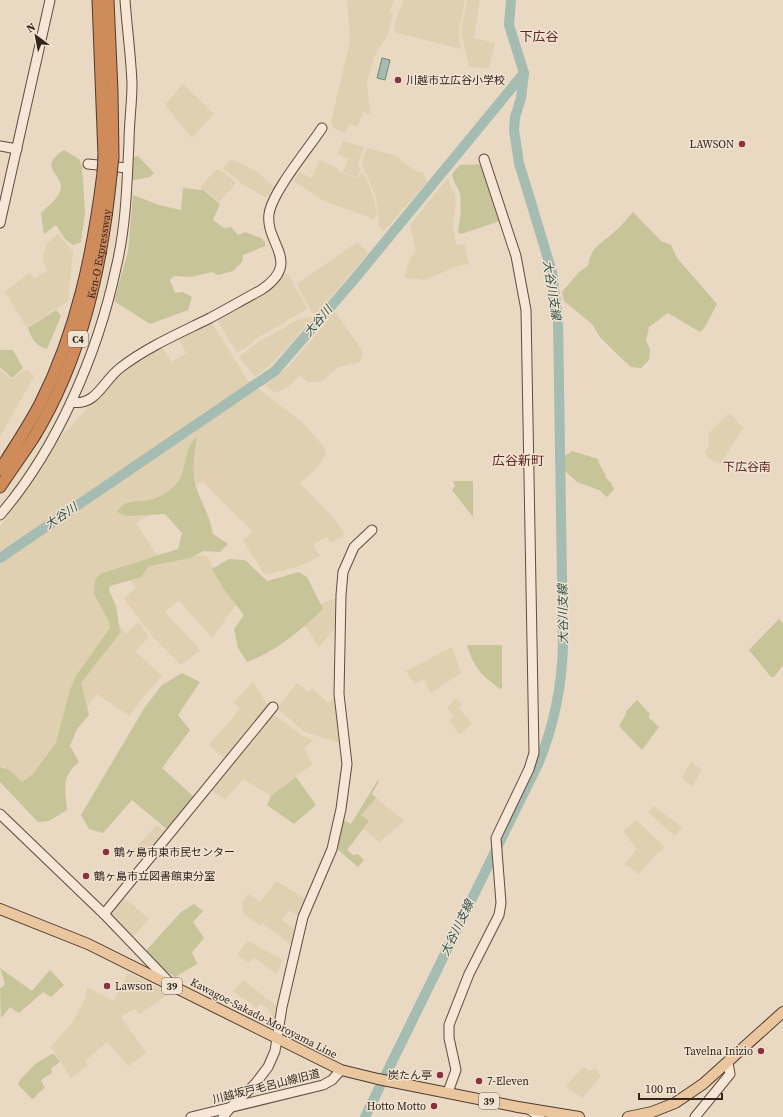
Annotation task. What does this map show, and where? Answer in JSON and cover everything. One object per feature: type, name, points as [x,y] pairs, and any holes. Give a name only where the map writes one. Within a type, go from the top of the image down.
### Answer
[{"type":"highway","name":"Ken-O Expressway","points":[[98,0],[108,156]]},
{"type":"highway","name":"Ken-O Expressway","points":[[0,487],[34,436],[50,407],[81,332],[102,252],[112,92],[108,0]]},
{"type":"highway","name":"Ken-O Expressway","points":[[0,470],[41,402],[71,330],[85,280],[107,174]]},
{"type":"main road","name":"Kawagoe-Sakado-Moroyama Line","points":[[0,909],[88,944],[342,1070]]},
{"type":"main road","points":[[628,1117],[652,1112],[675,1103],[703,1084],[728,1063],[783,1012]]},
{"type":"main road","name":"39","points":[[342,1070],[383,1080],[529,1109],[579,1117]]},
{"type":"street","points":[[0,223],[50,0]]},
{"type":"street","points":[[0,515],[37,464],[71,402],[104,316],[117,268],[125,212],[132,85],[125,0]]},
{"type":"street","points":[[71,402],[79,404],[86,402],[93,397],[109,376],[132,359],[261,290],[273,281],[280,268],[281,256],[269,223],[272,203],[322,128]]},
{"type":"street","points":[[0,146],[17,149]]},
{"type":"street","points":[[448,1092],[456,1070],[449,1038],[449,1025],[470,974],[499,914],[501,903],[496,838],[529,769],[534,754],[526,310],[523,284],[516,256],[484,159]]},
{"type":"street","points":[[88,164],[127,168]]},
{"type":"street","points":[[223,1117],[231,1107],[255,1084],[268,1066],[275,1051],[303,917],[332,849],[341,809],[347,764],[339,694],[341,595],[343,572],[354,547],[372,530]]},
{"type":"street","points":[[104,914],[273,707]]},
{"type":"street","points":[[0,814],[104,914],[172,986]]},
{"type":"street","points":[[695,1117],[730,1074],[728,1063]]},
{"type":"street","name":"川越坂戸毛呂山線旧道","points":[[191,1117],[323,1085],[332,1080],[342,1070]]},
{"type":"street","points":[[529,1109],[540,1117]]},
{"type":"shaded area","points":[[347,0],[394,0],[389,12],[393,14],[388,34],[374,57],[367,81],[370,114],[363,112],[357,127],[350,124],[345,133],[333,128],[331,122],[350,41]]},
{"type":"shaded area","points":[[404,0],[465,0],[459,31],[461,49],[394,32],[395,21]]},
{"type":"shaded area","points":[[467,0],[480,0],[474,38],[495,43],[489,68],[469,67],[461,31]]},
{"type":"shaded area","points":[[382,58],[390,60],[385,80],[377,78]]},
{"type":"shaded area","points":[[183,84],[214,114],[192,138],[165,105]]},
{"type":"shaded area","points":[[343,141],[364,147],[358,164],[361,171],[357,177],[343,172],[349,159],[338,154]]},
{"type":"shaded area","points":[[367,148],[396,156],[412,169],[418,172],[422,171],[427,182],[384,231],[378,224],[379,217],[375,194],[362,165],[363,157]]},
{"type":"shaded area","points":[[64,150],[79,159],[82,167],[85,212],[81,242],[73,245],[65,239],[56,225],[44,234],[41,213],[58,196],[60,192],[61,184],[53,171],[52,162],[56,156]]},
{"type":"shaded area","points":[[138,156],[154,173],[150,177],[134,180],[132,179],[133,157]]},
{"type":"shaded area","points":[[231,159],[256,171],[274,187],[266,198],[241,183],[223,168]]},
{"type":"shaded area","points":[[320,160],[339,169],[338,171],[358,178],[363,172],[374,198],[377,214],[374,219],[324,201],[294,181],[299,172],[311,178]]},
{"type":"shaded area","points":[[482,164],[500,221],[461,234],[458,232],[461,198],[452,174],[460,165]]},
{"type":"shaded area","points":[[216,170],[222,171],[236,183],[219,202],[200,187]]},
{"type":"shaded area","points":[[449,177],[450,186],[455,193],[456,200],[453,225],[456,245],[463,244],[465,246],[469,264],[458,266],[424,280],[404,277],[409,261],[416,250],[410,225]]},
{"type":"shaded area","points":[[183,188],[203,190],[220,204],[213,220],[224,228],[231,227],[238,235],[245,232],[261,238],[265,242],[265,246],[243,255],[242,262],[233,271],[218,275],[212,272],[191,277],[174,276],[170,280],[175,293],[183,292],[192,297],[188,310],[150,324],[114,301],[128,252],[133,195],[159,205],[181,210]]},
{"type":"shaded area","points":[[633,212],[661,241],[671,245],[677,258],[717,304],[705,327],[700,332],[668,313],[649,327],[646,340],[650,350],[649,360],[641,368],[631,367],[619,356],[600,337],[592,324],[564,301],[562,292],[579,272],[588,266],[594,249],[619,228]]},
{"type":"shaded area","points":[[58,234],[73,252],[68,301],[27,328],[5,292],[30,272],[34,279],[47,271],[43,259],[46,244]]},
{"type":"shaded area","points":[[358,242],[368,253],[319,311],[313,314],[297,285],[298,283]]},
{"type":"shaded area","points":[[281,273],[289,275],[307,309],[254,340],[251,344],[237,353],[217,320],[218,317],[271,288]]},
{"type":"shaded area","points":[[56,310],[61,316],[47,349],[34,342],[28,328]]},
{"type":"shaded area","points":[[335,312],[363,352],[360,362],[339,367],[321,382],[307,382],[300,375],[288,387],[275,393],[266,385],[289,366]]},
{"type":"shaded area","points":[[312,317],[291,343],[271,364],[255,377],[239,357],[257,343],[299,319]]},
{"type":"shaded area","points":[[209,322],[212,323],[248,381],[303,423],[323,446],[326,454],[318,467],[300,483],[331,515],[345,534],[331,543],[327,536],[313,545],[320,556],[300,566],[265,575],[243,541],[253,531],[202,481],[136,523],[156,554],[207,556],[237,603],[212,638],[179,600],[165,612],[200,650],[181,665],[152,636],[124,599],[136,587],[124,572],[96,596],[126,634],[138,622],[149,637],[135,651],[162,676],[129,716],[97,694],[64,740],[21,789],[3,766],[0,768],[0,526],[37,476],[59,439],[119,374],[162,347],[172,362],[186,353],[178,337]]},
{"type":"shaded area","points":[[0,350],[13,350],[23,368],[12,378],[0,367]]},
{"type":"shaded area","points":[[0,369],[12,380],[22,371],[28,370],[34,376],[0,437]]},
{"type":"shaded area","points":[[729,413],[743,428],[720,464],[708,458],[705,453],[709,444],[708,434]]},
{"type":"shaded area","points":[[197,437],[194,464],[195,484],[213,534],[228,544],[220,552],[204,551],[190,558],[149,566],[141,577],[110,586],[109,590],[116,606],[120,633],[81,683],[89,715],[77,729],[70,746],[79,762],[69,772],[67,778],[65,789],[67,810],[49,821],[38,822],[0,782],[0,767],[9,770],[22,782],[33,774],[56,743],[70,690],[76,676],[110,628],[109,621],[94,594],[95,580],[100,574],[178,549],[182,533],[165,514],[126,516],[117,512],[121,507],[129,502],[153,499],[164,494],[173,487],[181,477],[190,446]]},
{"type":"shaded area","points":[[572,451],[598,459],[606,476],[605,477],[614,489],[607,497],[599,490],[577,482],[565,471],[565,456]]},
{"type":"shaded area","points":[[453,481],[473,481],[473,517],[452,490],[455,486]]},
{"type":"shaded area","points":[[229,559],[245,560],[267,581],[299,572],[307,577],[323,609],[279,646],[247,662],[238,648],[234,629],[244,615],[225,591],[212,569]]},
{"type":"shaded area","points":[[336,598],[337,626],[319,647],[303,623],[318,605]]},
{"type":"shaded area","points":[[779,619],[783,624],[783,665],[774,677],[771,677],[749,650]]},
{"type":"shaded area","points":[[502,645],[502,688],[500,689],[493,684],[479,671],[470,654],[467,646]]},
{"type":"shaded area","points":[[452,647],[461,673],[431,693],[423,679],[415,684],[406,671]]},
{"type":"shaded area","points":[[182,673],[200,682],[178,715],[190,730],[162,768],[194,797],[168,830],[132,800],[103,833],[89,829],[81,815],[145,707],[162,685]]},
{"type":"shaded area","points":[[253,682],[268,706],[267,709],[226,759],[209,745],[240,709],[233,702]]},
{"type":"shaded area","points":[[297,683],[308,692],[312,688],[328,703],[336,696],[342,742],[340,743],[305,732],[277,708]]},
{"type":"shaded area","points":[[456,698],[462,704],[459,709],[472,723],[460,735],[449,721],[454,716],[447,708]]},
{"type":"shaded area","points":[[637,700],[650,714],[648,717],[659,727],[642,750],[619,726],[626,714],[626,711]]},
{"type":"shaded area","points":[[273,714],[301,735],[313,740],[304,749],[312,764],[271,796],[243,779],[225,800],[211,790]]},
{"type":"shaded area","points":[[691,762],[702,770],[692,787],[682,778]]},
{"type":"shaded area","points":[[296,777],[316,805],[294,824],[267,805],[271,796]]},
{"type":"shaded area","points":[[378,780],[379,781],[372,794],[376,798],[361,815],[369,821],[347,850],[353,855],[358,854],[364,860],[358,867],[336,848],[342,819],[351,824]]},
{"type":"shaded area","points":[[376,798],[404,821],[379,842],[363,829],[369,821],[361,815]]},
{"type":"shaded area","points":[[653,806],[682,827],[675,836],[649,813]]},
{"type":"shaded area","points":[[636,820],[665,847],[651,859],[639,874],[625,864],[637,849],[623,831]]},
{"type":"shaded area","points":[[157,825],[166,832],[142,859],[133,850]]},
{"type":"shaded area","points":[[276,881],[307,900],[301,918],[290,910],[282,920],[296,931],[293,946],[262,923],[260,926],[244,914],[242,902],[248,894],[260,902]]},
{"type":"shaded area","points":[[122,896],[149,919],[131,939],[109,915]]},
{"type":"shaded area","points":[[194,904],[203,911],[193,922],[204,938],[192,952],[197,964],[175,977],[153,962],[145,952],[181,912]]},
{"type":"shaded area","points":[[248,941],[283,960],[276,974],[254,957],[249,963],[237,954]]},
{"type":"shaded area","points":[[0,968],[32,991],[50,970],[64,985],[51,997],[43,992],[19,1013],[10,1007],[1,1018],[0,989],[5,984]]},
{"type":"shaded area","points":[[128,973],[169,993],[139,1015],[135,1008],[121,1017],[146,1053],[128,1066],[107,1042],[85,1061],[88,1065],[71,1078],[51,1047],[74,1020],[85,999],[87,987],[113,1001]]},
{"type":"shaded area","points":[[243,980],[279,1008],[276,1024],[270,1018],[272,1013],[261,1003],[256,1008],[233,991]]},
{"type":"shaded area","points":[[54,1054],[60,1062],[51,1068],[52,1073],[41,1080],[45,1088],[32,1099],[18,1084],[19,1081],[35,1064]]},
{"type":"shaded area","points":[[583,1067],[589,1071],[595,1068],[601,1076],[582,1098],[566,1086]]},
{"type":"waterway","name":"大谷川支線","points":[[365,1117],[539,762],[553,719],[561,675],[563,645],[558,319],[552,272],[519,163],[514,130],[515,117],[521,98],[524,73],[509,25],[511,0]]},
{"type":"waterway","name":"大谷川","points":[[0,558],[275,371],[352,282],[524,73]]},
{"type":"place","name":"川越市立広谷小学校","points":[[398,80]]},
{"type":"place","name":"LAWSON","points":[[742,144]]},
{"type":"place","name":"鶴ヶ島市東市民センター","points":[[106,852]]},
{"type":"place","name":"鶴ヶ島市立図書館東分室","points":[[86,876]]},
{"type":"place","name":"Lawson","points":[[107,986]]},
{"type":"place","name":"Tavelna Inizio","points":[[761,1051]]},
{"type":"place","name":"炭たん亭","points":[[440,1075]]},
{"type":"place","name":"7-Eleven","points":[[479,1081]]},
{"type":"place","name":"Hotto Motto","points":[[434,1106]]},
{"type":"district","name":"下広谷","points":[[539,36]]},
{"type":"district","name":"広谷新町","points":[[518,460]]},
{"type":"district","name":"下広谷南","points":[[747,467]]}]
